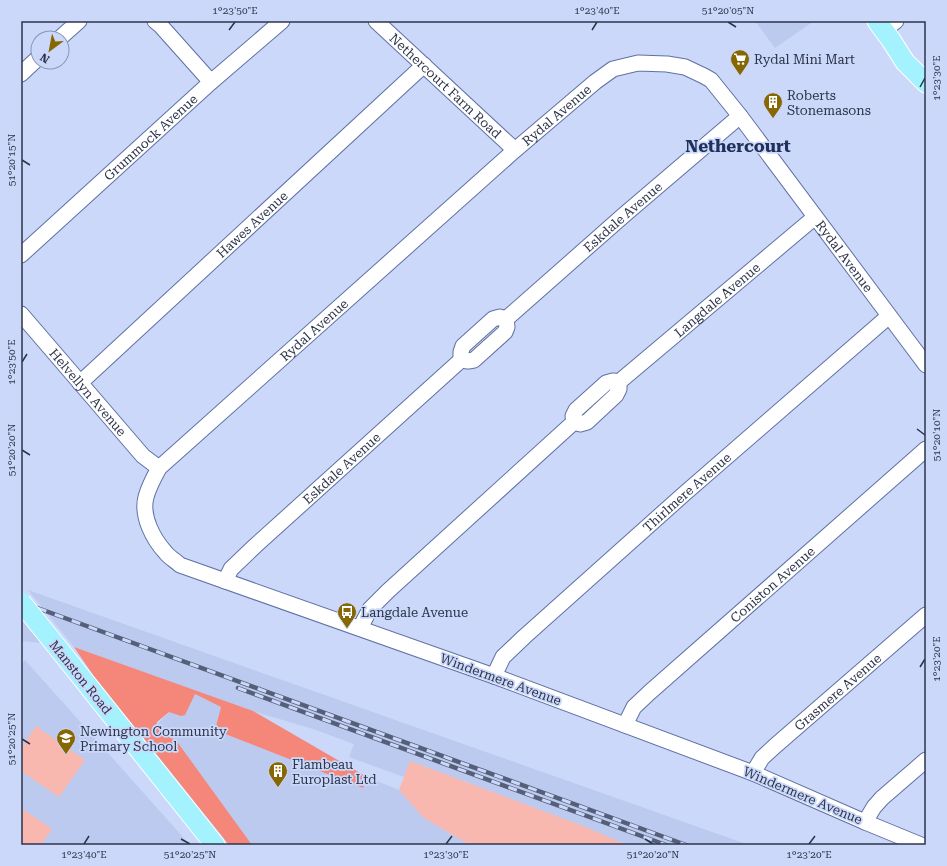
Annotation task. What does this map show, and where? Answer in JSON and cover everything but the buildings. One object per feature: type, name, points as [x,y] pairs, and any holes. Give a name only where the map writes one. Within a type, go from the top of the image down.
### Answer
[{"type":"main road","points":[[887,28],[926,70]]},
{"type":"main road","points":[[887,28],[905,62],[926,83]]},
{"type":"main road","name":"Manston Road","points":[[21,602],[215,845]]},
{"type":"street","points":[[69,30],[79,21]]},
{"type":"street","points":[[155,21],[211,82]]},
{"type":"street","name":"Grummock Avenue","points":[[21,255],[211,82],[282,21]]},
{"type":"street","name":"Nethercourt Farm Road","points":[[376,21],[515,150]]},
{"type":"street","name":"Rydal Avenue","points":[[159,468],[515,150],[595,82],[613,69],[638,63],[667,64],[685,68],[711,80],[740,116],[926,365]]},
{"type":"street","name":"Hawes Avenue","points":[[80,383],[424,65]]},
{"type":"street","points":[[21,74],[30,66]]},
{"type":"street","name":"Eskdale Avenue","points":[[225,581],[231,569],[255,546],[461,360],[474,360],[505,332],[507,327],[506,319],[624,215],[740,116]]},
{"type":"street","name":"Langdale Avenue","points":[[360,628],[370,609],[388,591],[574,422],[573,416],[576,410],[606,383],[613,381],[619,382],[815,217]]},
{"type":"street","name":"Helvellyn Avenue","points":[[21,314],[143,456],[159,468]]},
{"type":"street","name":"Thirlmere Avenue","points":[[494,676],[502,657],[690,489],[889,316]]},
{"type":"street","name":"Coniston Avenue","points":[[625,725],[634,707],[650,692],[926,449]]},
{"type":"street","name":"Windermere Avenue","points":[[159,468],[150,485],[146,498],[148,526],[156,542],[166,554],[180,565],[494,676],[753,773],[921,845]]},
{"type":"street","name":"Grasmere Avenue","points":[[753,773],[762,758],[775,746],[926,615]]},
{"type":"street","points":[[865,822],[874,807],[882,798],[926,760]]},
{"type":"shaded area","points":[[755,21],[814,21],[775,48]]},
{"type":"shaded area","points":[[28,590],[749,845],[627,845],[583,826],[410,761],[404,777],[349,757],[354,744],[313,729],[242,708],[74,647]]},
{"type":"shaded area","points":[[21,612],[44,639],[42,643],[21,641]]},
{"type":"shaded area","points":[[74,647],[253,711],[367,777],[363,788],[215,730],[221,707],[195,694],[185,715],[181,716],[169,712],[157,722],[156,727],[178,743],[252,845],[229,845],[93,675]]},
{"type":"shaded area","name":"Newington Community Primary School","points":[[25,660],[190,845],[21,845],[21,666]]},
{"type":"shaded area","points":[[195,694],[221,707],[215,730],[363,788],[367,777],[399,790],[424,818],[470,845],[248,845],[155,727],[169,712]]},
{"type":"shaded area","points":[[36,726],[85,760],[59,797],[21,771],[21,748]]},
{"type":"shaded area","points":[[410,761],[583,826],[627,845],[470,845],[424,818],[399,790]]},
{"type":"shaded area","points":[[21,808],[52,829],[41,845],[21,845]]},
{"type":"railway","points":[[21,602],[686,845]]},
{"type":"railway","points":[[238,688],[666,845]]},
{"type":"place","name":"Rydal Mini Mart","points":[[740,76]]},
{"type":"place","name":"Roberts Stonemasons","points":[[773,119]]},
{"type":"place","name":"Langdale Avenue","points":[[347,629]]},
{"type":"place","name":"Newington Community Primary School","points":[[66,755]]},
{"type":"place","name":"Flambeau Europlast Ltd","points":[[278,788]]},
{"type":"district","name":"Nethercourt","points":[[738,146]]}]
